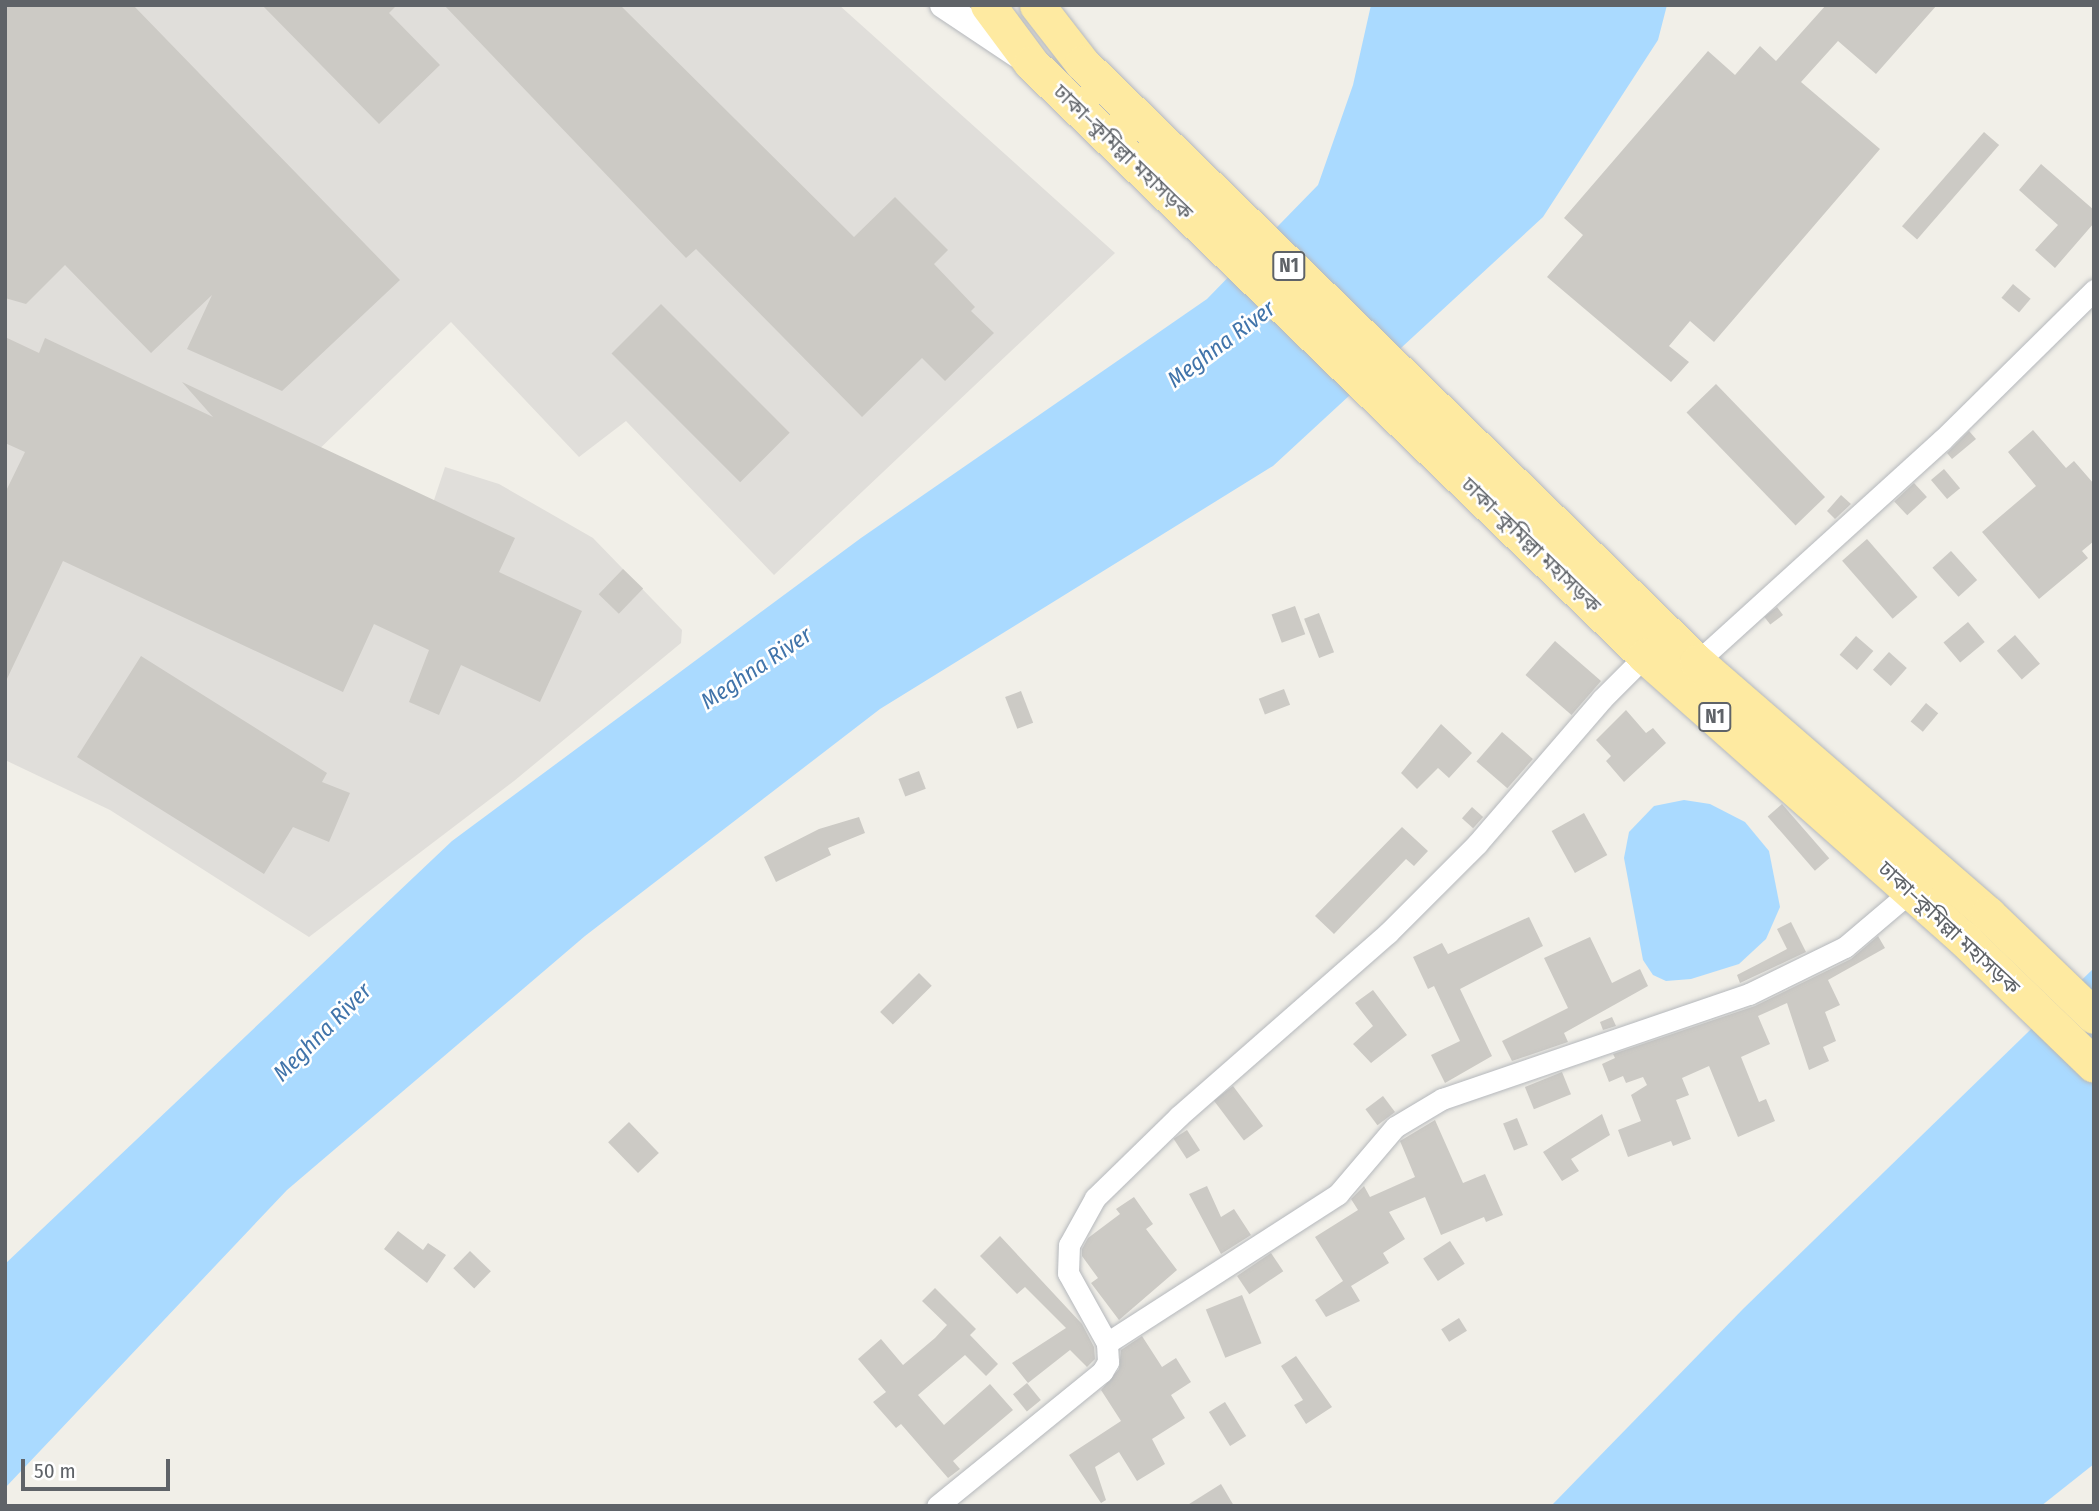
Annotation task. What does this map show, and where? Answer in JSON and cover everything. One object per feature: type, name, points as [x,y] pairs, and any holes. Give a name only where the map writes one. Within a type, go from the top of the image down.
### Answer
[{"type":"highway","name":"ঢাকা–কুমিল্লা মহাসড়ক","points":[[988,5],[1031,63],[1065,96],[1485,479],[1988,914],[2094,1016]]},
{"type":"highway","name":"ঢাকা–কুমিল্লা মহাসড়ক","points":[[1037,5],[1082,63],[1485,479],[1645,656],[1963,938],[2094,1065]]},
{"type":"street","points":[[943,5],[1031,63]]},
{"type":"street","points":[[1697,662],[1932,449],[2094,290]]},
{"type":"street","points":[[937,1506],[1102,1372],[1108,1362],[1107,1343],[1068,1273],[1069,1245],[1095,1198],[1179,1116],[1388,933],[1477,844],[1602,699],[1645,656]]},
{"type":"street","points":[[1107,1343],[1338,1194],[1395,1127],[1442,1099],[1749,994],[1845,947],[1911,891]]},
{"type":"shaded area","points":[[5,5],[839,5],[1115,253],[774,575],[626,421],[579,457],[451,322],[311,457],[433,503],[445,467],[499,484],[593,538],[682,630],[681,643],[514,781],[309,937],[110,810],[5,760]]},
{"type":"water","name":"Meghna River","points":[[1371,5],[1667,5],[1658,40],[1543,217],[1273,466],[880,709],[585,936],[287,1190],[5,1488],[5,1264],[452,841],[861,538],[1207,299],[1318,185],[1353,85]]},
{"type":"water","points":[[1684,800],[1710,804],[1745,822],[1769,851],[1780,907],[1766,939],[1739,964],[1691,979],[1666,981],[1653,975],[1643,960],[1624,858],[1629,832],[1654,806]]},
{"type":"water","points":[[2094,968],[2094,1464],[2041,1506],[1551,1506],[1743,1309]]},
{"type":"building","points":[[5,5],[133,5],[400,280],[282,391],[187,349],[212,295],[151,353],[65,265],[26,304],[5,298]]},
{"type":"building","points":[[262,5],[397,5],[389,13],[440,65],[379,124]]},
{"type":"building","points":[[444,5],[620,5],[854,237],[895,197],[948,250],[934,264],[975,307],[971,311],[994,333],[945,381],[922,358],[862,417],[696,249],[686,258]]},
{"type":"building","points":[[1826,5],[1937,5],[1876,74],[1838,41],[1801,82],[1880,149],[1714,342],[1690,321],[1669,346],[1689,362],[1671,382],[1547,277],[1583,235],[1564,218],[1708,51],[1735,75],[1760,46],[1776,61]]},
{"type":"building","points":[[1984,132],[1999,145],[1917,239],[1902,226]]},
{"type":"building","points":[[2041,164],[2094,210],[2094,223],[2055,268],[2035,250],[2058,225],[2019,190]]},
{"type":"building","points":[[2013,284],[2031,299],[2019,313],[2001,298]]},
{"type":"building","points":[[661,304],[790,433],[740,482],[612,353]]},
{"type":"building","points":[[5,337],[39,353],[45,338],[213,417],[182,382],[515,538],[499,572],[582,611],[540,702],[461,665],[439,715],[409,702],[429,650],[374,624],[343,692],[63,561],[5,683],[5,493],[25,452],[5,443]]},
{"type":"building","points":[[1716,384],[1825,497],[1796,525],[1687,412]]},
{"type":"building","points":[[2033,430],[2066,468],[2074,461],[2094,484],[2094,541],[2082,551],[2088,558],[2039,599],[1982,532],[2036,486],[2008,452]]},
{"type":"building","points":[[1969,431],[1976,439],[1952,459],[1947,453]]},
{"type":"building","points":[[1944,469],[1960,488],[1947,499],[1931,480]]},
{"type":"building","points":[[1914,483],[1927,497],[1907,515],[1894,501]]},
{"type":"building","points":[[1841,495],[1851,504],[1835,519],[1827,511]]},
{"type":"building","points":[[1867,539],[1918,597],[1893,619],[1842,561]]},
{"type":"building","points":[[1951,551],[1977,580],[1959,597],[1932,568]]},
{"type":"building","points":[[623,569],[643,588],[619,614],[599,594]]},
{"type":"building","points":[[1295,606],[1305,634],[1282,643],[1272,615]]},
{"type":"building","points":[[1777,607],[1783,615],[1770,625],[1764,617]]},
{"type":"building","points":[[1319,613],[1334,652],[1319,658],[1304,619]]},
{"type":"building","points":[[1968,622],[1985,642],[1960,662],[1943,643]]},
{"type":"building","points":[[2015,635],[2040,664],[2022,679],[1997,651]]},
{"type":"building","points":[[1856,636],[1873,651],[1857,670],[1840,655]]},
{"type":"building","points":[[1555,641],[1601,681],[1572,715],[1525,675]]},
{"type":"building","points":[[1889,652],[1907,668],[1891,686],[1873,670]]},
{"type":"building","points":[[141,656],[327,773],[322,782],[350,793],[329,842],[293,827],[264,874],[77,757]]},
{"type":"building","points":[[1284,689],[1290,705],[1265,715],[1259,699]]},
{"type":"building","points":[[1021,691],[1033,723],[1017,729],[1005,697]]},
{"type":"building","points":[[1926,703],[1938,713],[1923,732],[1911,721]]},
{"type":"building","points":[[1626,710],[1646,733],[1653,728],[1666,743],[1624,782],[1606,761],[1611,756],[1596,740]]},
{"type":"building","points":[[1441,724],[1472,753],[1449,778],[1438,768],[1417,789],[1401,773]]},
{"type":"building","points":[[1502,732],[1533,759],[1507,788],[1476,761]]},
{"type":"building","points":[[919,771],[926,789],[905,797],[898,779]]},
{"type":"building","points":[[1782,804],[1829,858],[1815,871],[1768,816]]},
{"type":"building","points":[[1472,807],[1483,817],[1473,828],[1462,818]]},
{"type":"building","points":[[1584,813],[1607,855],[1575,873],[1552,831]]},
{"type":"building","points":[[859,817],[865,833],[828,848],[831,855],[776,882],[764,857],[819,829]]},
{"type":"building","points":[[1402,827],[1428,851],[1414,866],[1406,859],[1334,934],[1315,916]]},
{"type":"building","points":[[1529,917],[1543,946],[1460,989],[1492,1056],[1445,1083],[1431,1055],[1460,1041],[1434,986],[1428,989],[1413,957],[1442,943],[1448,954]]},
{"type":"building","points":[[1791,922],[1806,952],[1740,983],[1737,975],[1787,949],[1777,929]]},
{"type":"building","points":[[1878,936],[1885,948],[1828,980],[1840,1005],[1825,1012],[1836,1041],[1823,1047],[1829,1061],[1809,1070],[1787,1003],[1758,1016],[1770,1044],[1741,1057],[1759,1102],[1766,1099],[1775,1121],[1738,1137],[1709,1066],[1682,1078],[1689,1095],[1676,1100],[1691,1139],[1673,1146],[1671,1141],[1628,1157],[1618,1130],[1641,1121],[1631,1095],[1647,1085],[1643,1077],[1626,1083],[1623,1076],[1609,1082],[1602,1064],[1615,1058],[1613,1054],[1755,1006],[1851,959]]},
{"type":"building","points":[[1590,937],[1612,983],[1640,969],[1648,986],[1564,1033],[1568,1042],[1512,1061],[1502,1041],[1568,1008],[1544,958]]},
{"type":"building","points":[[919,973],[932,986],[893,1025],[880,1012]]},
{"type":"building","points":[[1373,990],[1407,1035],[1371,1063],[1353,1044],[1373,1026],[1355,1003]]},
{"type":"building","points":[[1612,1017],[1616,1026],[1603,1030],[1600,1022]]},
{"type":"building","points":[[1562,1072],[1571,1094],[1534,1109],[1525,1087]]},
{"type":"building","points":[[1233,1086],[1263,1126],[1244,1140],[1214,1100]]},
{"type":"building","points":[[1383,1096],[1395,1112],[1377,1125],[1365,1109]]},
{"type":"building","points":[[1602,1114],[1610,1135],[1571,1159],[1579,1171],[1562,1181],[1543,1152]]},
{"type":"building","points":[[1517,1118],[1528,1145],[1514,1151],[1503,1124]]},
{"type":"building","points":[[1435,1120],[1463,1183],[1485,1174],[1503,1215],[1486,1222],[1484,1217],[1441,1235],[1425,1197],[1389,1212],[1405,1239],[1383,1253],[1389,1263],[1351,1286],[1360,1301],[1326,1317],[1315,1300],[1343,1281],[1315,1237],[1358,1210],[1351,1199],[1364,1186],[1370,1197],[1415,1177],[1400,1141]]},
{"type":"building","points":[[629,1122],[659,1153],[638,1173],[608,1142]]},
{"type":"building","points":[[1187,1130],[1200,1150],[1187,1159],[1174,1139]]},
{"type":"building","points":[[1207,1186],[1221,1217],[1234,1209],[1251,1235],[1221,1254],[1189,1194]]},
{"type":"building","points":[[1134,1197],[1153,1224],[1146,1229],[1177,1270],[1119,1320],[1091,1283],[1098,1278],[1082,1256],[1082,1249],[1088,1238],[1120,1214],[1116,1209]]},
{"type":"building","points":[[398,1231],[423,1250],[428,1243],[446,1255],[427,1283],[384,1249]]},
{"type":"building","points":[[1000,1236],[1082,1324],[1094,1347],[1095,1359],[1087,1367],[1070,1350],[1028,1383],[1012,1363],[1066,1328],[1025,1287],[1017,1294],[980,1256]]},
{"type":"building","points":[[1450,1241],[1465,1264],[1438,1281],[1423,1258]]},
{"type":"building","points":[[470,1251],[491,1271],[474,1288],[453,1268]]},
{"type":"building","points":[[1271,1253],[1283,1271],[1249,1294],[1237,1276]]},
{"type":"building","points":[[935,1288],[976,1329],[970,1335],[998,1364],[986,1376],[965,1355],[918,1395],[944,1425],[990,1384],[1013,1410],[953,1461],[960,1469],[948,1478],[901,1424],[896,1428],[873,1402],[886,1392],[858,1359],[881,1339],[903,1365],[935,1338],[947,1325],[922,1301]]},
{"type":"building","points":[[1242,1295],[1261,1343],[1225,1358],[1206,1310]]},
{"type":"building","points":[[1459,1318],[1467,1331],[1449,1342],[1441,1329]]},
{"type":"building","points":[[1142,1336],[1162,1367],[1176,1358],[1191,1382],[1171,1395],[1185,1418],[1152,1439],[1165,1464],[1137,1481],[1119,1452],[1095,1467],[1106,1500],[1101,1503],[1069,1455],[1121,1421],[1101,1390],[1119,1369],[1121,1350]]},
{"type":"building","points":[[1296,1356],[1332,1407],[1306,1424],[1294,1405],[1303,1400],[1281,1366]]},
{"type":"building","points":[[1027,1383],[1041,1400],[1027,1411],[1013,1394]]},
{"type":"building","points":[[1225,1402],[1246,1436],[1230,1446],[1209,1412]]},
{"type":"building","points":[[1221,1484],[1234,1506],[1186,1506]]}]
